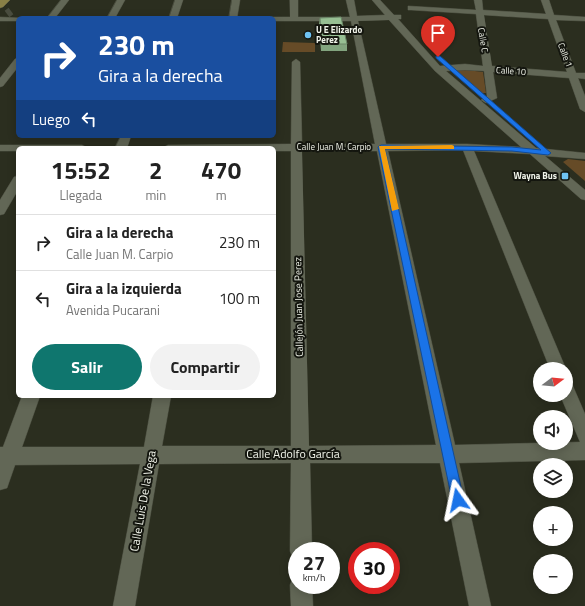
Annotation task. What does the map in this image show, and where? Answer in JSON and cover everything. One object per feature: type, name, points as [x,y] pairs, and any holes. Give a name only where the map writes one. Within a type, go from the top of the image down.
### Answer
[{"type":"street","points":[[53,16],[65,0]]},
{"type":"street","points":[[112,16],[121,0]]},
{"type":"street","points":[[174,16],[179,0]]},
{"type":"street","points":[[233,16],[236,0]]},
{"type":"street","points":[[294,0],[294,19]]},
{"type":"street","points":[[350,0],[480,606]]},
{"type":"street","points":[[376,0],[395,17],[443,68],[585,196]]},
{"type":"street","points":[[384,0],[395,17]]},
{"type":"street","points":[[276,19],[353,19],[395,17],[406,15],[411,8],[412,0]]},
{"type":"street","name":"Calle C","points":[[478,0],[492,98],[486,100]]},
{"type":"street","name":"Calle 1","points":[[545,0],[585,109]]},
{"type":"street","points":[[411,8],[585,19]]},
{"type":"street","points":[[3,11],[16,18]]},
{"type":"street","name":"Callejón Juan Jose Perez","points":[[296,62],[301,542]]},
{"type":"street","points":[[0,84],[16,64]]},
{"type":"street","points":[[443,68],[486,100],[585,186]]},
{"type":"street","name":"Calle 10","points":[[443,68],[488,69],[585,76]]},
{"type":"street","points":[[467,147],[555,362]]},
{"type":"street","name":"Calle Juan M. Carpio","points":[[276,148],[467,147],[585,156]]},
{"type":"street","points":[[0,148],[16,148]]},
{"type":"street","points":[[0,211],[16,183]]},
{"type":"street","points":[[0,481],[5,456],[30,398]]},
{"type":"street","name":"Calle Luis De la Vega","points":[[124,606],[162,398]]},
{"type":"street","points":[[571,402],[585,436]]},
{"type":"street","name":"Calle Adolfo García","points":[[5,456],[448,454],[585,451]]},
{"type":"street","points":[[301,594],[302,606]]},
{"type":"shaded area","points":[[283,42],[315,43],[315,52],[282,52]]},
{"type":"shaded area","points":[[459,69],[483,72],[486,93],[481,93],[456,71]]},
{"type":"shaded area","points":[[568,159],[585,161],[585,181],[563,162]]},
{"type":"building","points":[[341,17],[347,44],[322,44],[320,18]]},
{"type":"tunnel","points":[[7,14],[11,11]]},
{"type":"slow traffic","points":[[395,209],[381,147],[452,147]]},
{"type":"place","name":"U E Elizardo Perez","points":[[308,35]]},
{"type":"place","name":"Wayna Bus","points":[[565,176]]},
{"type":"route","points":[[438,57],[548,153],[512,149],[467,147],[381,147],[458,500]]}]
